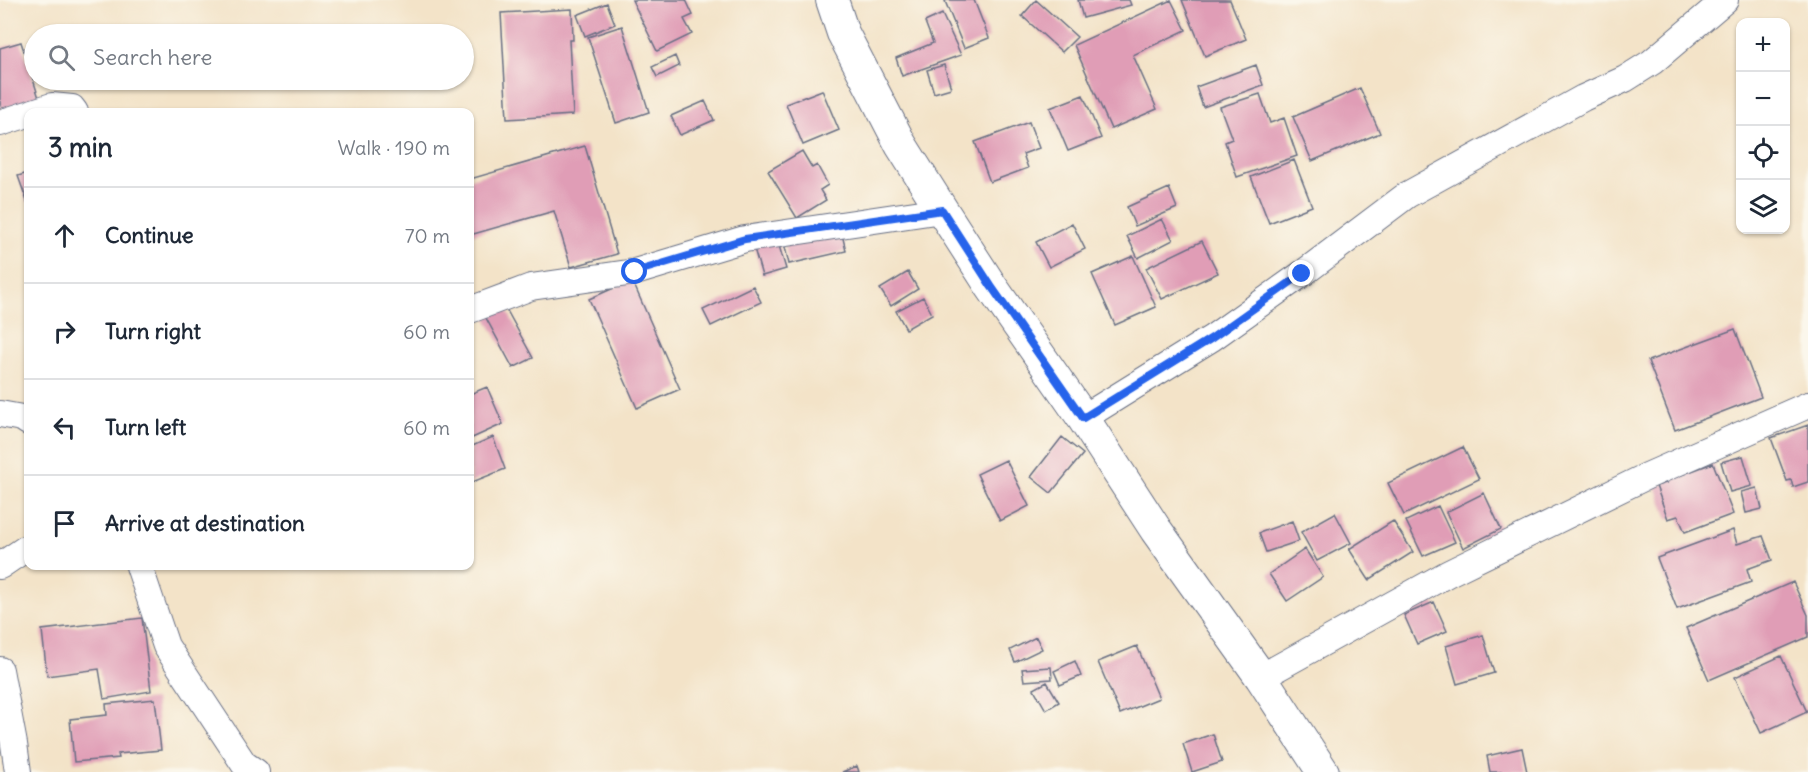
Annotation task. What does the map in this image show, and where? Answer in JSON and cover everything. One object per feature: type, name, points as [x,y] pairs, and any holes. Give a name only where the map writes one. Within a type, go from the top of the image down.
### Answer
[{"type":"street","points":[[832,0],[843,33],[901,145],[942,210],[1156,530],[1261,677],[1323,772]]},
{"type":"street","points":[[1083,418],[1212,338],[1407,195],[1573,104],[1625,79],[1652,62],[1725,0]]},
{"type":"street","points":[[46,108],[52,106],[72,108]]},
{"type":"street","points":[[0,123],[24,115]]},
{"type":"street","points":[[474,308],[531,287],[635,272],[745,239],[942,210]]},
{"type":"street","points":[[1261,677],[1449,573],[1647,476],[1808,405]]},
{"type":"street","points":[[0,414],[24,419]]},
{"type":"street","points":[[0,566],[24,551]]},
{"type":"street","points":[[140,570],[166,646],[244,764],[256,772]]},
{"type":"street","points":[[0,670],[18,772]]},
{"type":"building","points":[[632,0],[686,0],[693,15],[684,19],[692,34],[657,51]]},
{"type":"building","points":[[974,0],[989,38],[964,48],[945,1]]},
{"type":"building","points":[[1036,0],[1077,37],[1062,52],[1022,16]]},
{"type":"building","points":[[1078,0],[1129,0],[1131,5],[1083,18]]},
{"type":"building","points":[[1171,0],[1186,30],[1133,55],[1157,109],[1111,129],[1074,45]]},
{"type":"building","points":[[1182,0],[1230,0],[1246,39],[1205,56]]},
{"type":"building","points":[[607,3],[615,24],[585,36],[577,15]]},
{"type":"building","points":[[572,9],[573,40],[569,40],[573,115],[507,119],[501,13]]},
{"type":"building","points":[[942,14],[961,55],[902,76],[896,58],[933,43],[925,22]]},
{"type":"building","points":[[622,26],[649,112],[616,123],[588,37]]},
{"type":"building","points":[[21,42],[24,51],[24,90],[36,90],[39,98],[2,109],[0,103],[0,48]]},
{"type":"building","points":[[675,56],[679,66],[657,77],[652,67]]},
{"type":"building","points":[[944,65],[951,88],[934,93],[927,70]]},
{"type":"building","points":[[1256,65],[1263,85],[1203,107],[1196,87]]},
{"type":"building","points":[[1360,88],[1380,133],[1312,161],[1293,117]]},
{"type":"building","points":[[822,90],[839,130],[803,145],[786,104]]},
{"type":"building","points":[[1260,94],[1270,123],[1284,118],[1297,156],[1237,177],[1225,142],[1232,139],[1220,107]]},
{"type":"building","points":[[1083,95],[1101,138],[1068,151],[1050,108]]},
{"type":"building","points":[[705,101],[714,120],[680,135],[671,116]]},
{"type":"building","points":[[1029,122],[1039,148],[1023,154],[1028,168],[990,182],[975,142]]},
{"type":"building","points":[[585,146],[617,254],[571,267],[554,211],[474,234],[474,178]]},
{"type":"building","points":[[802,151],[812,168],[817,165],[828,185],[820,190],[826,200],[797,218],[768,171]]},
{"type":"building","points":[[1294,160],[1312,206],[1269,223],[1251,177]]},
{"type":"building","points":[[24,174],[24,193],[18,176]]},
{"type":"building","points":[[1169,188],[1177,208],[1135,226],[1127,207]]},
{"type":"building","points":[[1162,219],[1173,240],[1138,258],[1127,236]]},
{"type":"building","points":[[1072,223],[1085,249],[1049,267],[1036,242]]},
{"type":"building","points":[[841,230],[846,251],[789,264],[784,243]]},
{"type":"building","points":[[777,239],[786,269],[762,276],[753,245]]},
{"type":"building","points":[[1202,241],[1218,273],[1162,299],[1146,268]]},
{"type":"building","points":[[1133,256],[1156,307],[1115,325],[1092,274]]},
{"type":"building","points":[[908,272],[918,289],[891,306],[880,289]]},
{"type":"building","points":[[632,280],[680,389],[637,408],[589,299]]},
{"type":"building","points":[[753,286],[761,302],[711,326],[703,310]]},
{"type":"building","points":[[923,297],[932,314],[906,329],[896,311]]},
{"type":"building","points":[[505,307],[533,358],[513,368],[486,318]]},
{"type":"building","points":[[1735,329],[1761,397],[1675,430],[1648,361]]},
{"type":"building","points":[[487,387],[503,424],[474,437],[474,392]]},
{"type":"building","points":[[1808,425],[1808,482],[1793,487],[1791,480],[1787,481],[1771,438]]},
{"type":"building","points":[[493,437],[505,469],[474,481],[474,445]]},
{"type":"building","points":[[1062,437],[1083,454],[1051,493],[1031,477]]},
{"type":"building","points":[[1463,447],[1479,479],[1404,515],[1388,483]]},
{"type":"building","points":[[1743,456],[1752,486],[1730,492],[1721,462]]},
{"type":"building","points":[[1006,460],[1029,506],[1000,521],[977,474]]},
{"type":"building","points":[[1713,463],[1733,514],[1685,532],[1678,516],[1668,519],[1656,486]]},
{"type":"building","points":[[1757,488],[1762,509],[1746,513],[1741,492]]},
{"type":"building","points":[[1484,493],[1501,529],[1463,548],[1446,512]]},
{"type":"building","points":[[1438,506],[1455,542],[1423,556],[1406,521]]},
{"type":"building","points":[[1335,513],[1351,543],[1317,561],[1301,532]]},
{"type":"building","points":[[1292,521],[1299,541],[1266,552],[1259,533]]},
{"type":"building","points":[[1393,521],[1413,552],[1369,580],[1349,549]]},
{"type":"building","points":[[1733,530],[1737,544],[1763,536],[1772,560],[1747,569],[1751,582],[1677,609],[1657,558]]},
{"type":"building","points":[[1305,549],[1323,577],[1287,601],[1269,574]]},
{"type":"building","points":[[1793,582],[1808,615],[1808,637],[1709,680],[1686,628]]},
{"type":"building","points":[[1434,602],[1447,631],[1417,644],[1404,615]]},
{"type":"building","points":[[142,618],[151,691],[104,699],[99,669],[47,676],[42,630]]},
{"type":"building","points":[[1483,635],[1494,673],[1457,684],[1446,646]]},
{"type":"building","points":[[1036,637],[1042,649],[1015,662],[1010,650]]},
{"type":"building","points":[[1137,646],[1159,698],[1120,714],[1098,662]]},
{"type":"building","points":[[1781,656],[1807,712],[1761,733],[1735,677]]},
{"type":"building","points":[[1075,661],[1081,676],[1060,685],[1054,671]]},
{"type":"building","points":[[1051,667],[1052,679],[1024,681],[1022,669]]},
{"type":"building","points":[[1047,682],[1059,702],[1046,710],[1034,689]]},
{"type":"building","points":[[155,699],[161,750],[118,754],[119,758],[74,762],[70,719],[107,715],[106,704]]},
{"type":"building","points":[[1213,734],[1222,762],[1192,772],[1183,744]]},
{"type":"building","points":[[1522,748],[1527,772],[1490,772],[1487,756]]},
{"type":"building","points":[[857,766],[859,772],[842,772]]},
{"type":"route","points":[[635,272],[745,239],[942,210],[991,286],[1083,418],[1212,338],[1302,274]]}]
